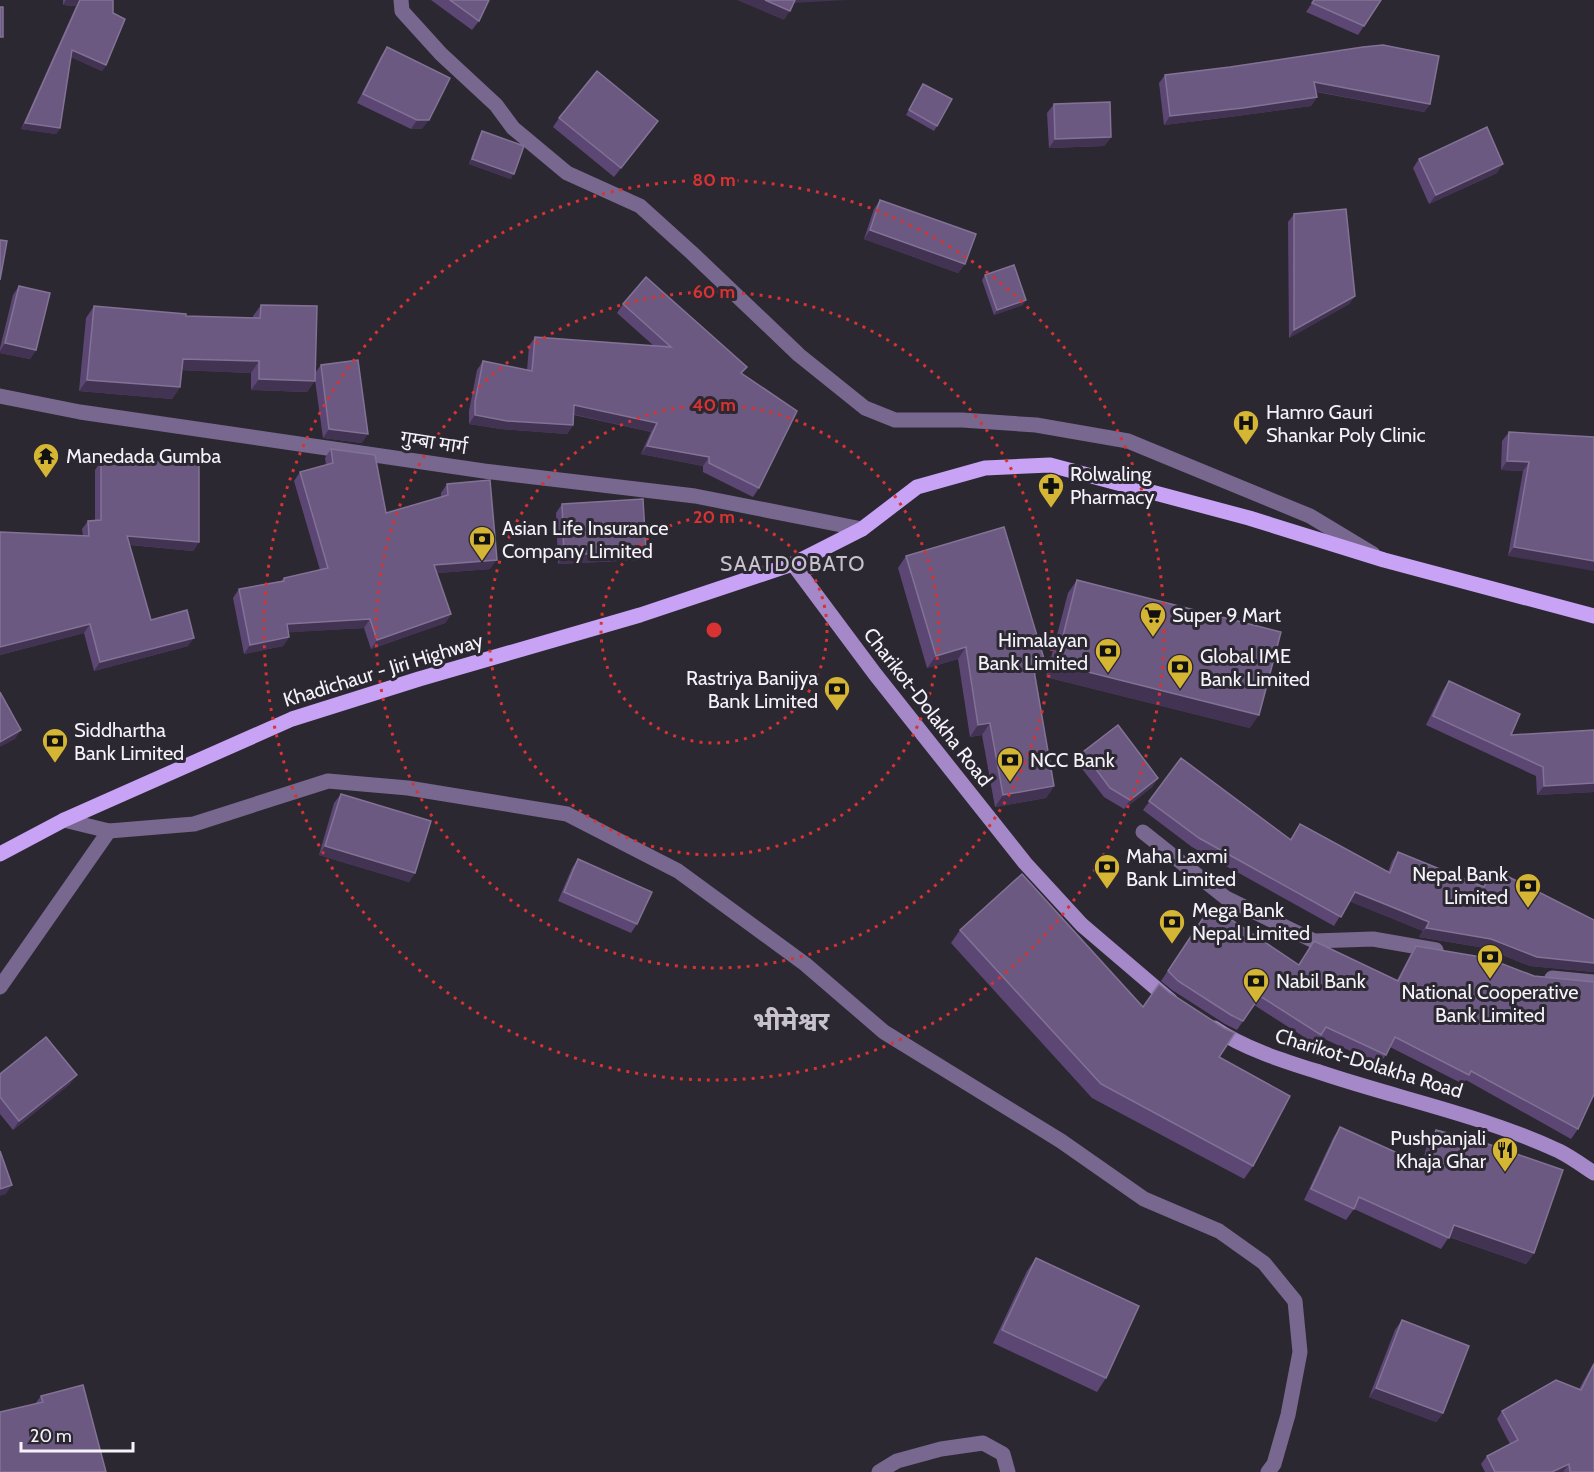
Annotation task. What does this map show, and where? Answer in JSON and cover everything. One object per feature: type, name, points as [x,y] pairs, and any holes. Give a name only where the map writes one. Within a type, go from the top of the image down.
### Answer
[{"type":"main road","name":"Khadichaur - Jiri Highway","points":[[0,854],[64,820],[292,718],[640,615],[793,564],[862,529],[917,487],[985,468],[1050,465],[1249,518],[1384,560],[1594,616]]},
{"type":"main road","name":"Charikot-Dolakha Road","points":[[793,564],[882,684],[1025,863],[1082,925],[1166,998],[1184,1009]]},
{"type":"main road","name":"Charikot-Dolakha Road","points":[[1202,1021],[1220,1033],[1275,1058],[1498,1126],[1560,1152],[1594,1173]]},
{"type":"street","points":[[401,0],[402,11],[441,54],[496,105],[513,128],[567,173],[640,206],[799,355],[865,408],[895,420],[962,420],[1036,425],[1128,441],[1310,516],[1384,560]]},
{"type":"street","name":"गुम्बा मार्ग","points":[[0,396],[81,412],[484,471],[695,496],[862,529]]},
{"type":"street","points":[[64,820],[109,831],[194,824],[328,781],[408,788],[567,814],[678,871],[805,964],[884,1032],[1061,1141],[1144,1199],[1219,1232],[1264,1263],[1295,1301],[1300,1352],[1288,1415],[1273,1469]]},
{"type":"street","points":[[0,987],[109,831]]},
{"type":"street","points":[[1143,832],[1226,898],[1314,941],[1374,939],[1450,952]]},
{"type":"street","points":[[1538,977],[1594,982]]},
{"type":"street","points":[[879,1472],[897,1461],[941,1449],[983,1443],[1004,1454],[1008,1472]]},
{"type":"building","points":[[80,0],[113,0],[113,13],[125,19],[106,65],[72,50],[60,128],[25,123]]},
{"type":"building","points":[[450,0],[489,0],[479,21]]},
{"type":"building","points":[[765,0],[795,0],[790,11]]},
{"type":"building","points":[[1314,0],[1381,0],[1364,26],[1312,3]]},
{"type":"building","points":[[0,7],[3,7],[3,37],[0,37]]},
{"type":"building","points":[[1383,45],[1439,56],[1430,104],[1314,82],[1317,97],[1170,116],[1165,75]]},
{"type":"building","points":[[387,47],[450,78],[429,120],[417,120],[363,94]]},
{"type":"building","points":[[597,71],[658,121],[621,168],[559,118]]},
{"type":"building","points":[[923,84],[952,99],[937,126],[909,110]]},
{"type":"building","points":[[1110,102],[1111,137],[1055,139],[1054,104]]},
{"type":"building","points":[[1487,127],[1503,164],[1436,195],[1419,159]]},
{"type":"building","points":[[482,131],[524,146],[514,174],[472,159]]},
{"type":"building","points":[[880,200],[976,234],[965,264],[870,230]]},
{"type":"building","points":[[1346,209],[1355,296],[1294,330],[1294,214]]},
{"type":"building","points":[[0,240],[7,241],[0,280]]},
{"type":"building","points":[[1014,265],[1026,300],[997,310],[985,275]]},
{"type":"building","points":[[646,277],[747,367],[741,373],[797,411],[759,488],[709,463],[709,457],[647,446],[657,423],[574,405],[573,425],[507,421],[475,415],[475,402],[483,361],[532,371],[535,337],[671,347],[623,304]]},
{"type":"building","points":[[19,286],[50,293],[36,350],[5,343]]},
{"type":"building","points":[[261,305],[317,306],[315,381],[259,379],[259,361],[183,359],[180,387],[87,380],[94,306],[186,314],[186,316],[260,318]]},
{"type":"building","points":[[358,360],[368,434],[329,429],[321,365]]},
{"type":"building","points":[[1509,432],[1594,437],[1594,561],[1514,547],[1529,462],[1507,461]]},
{"type":"building","points":[[331,449],[375,455],[386,513],[448,495],[447,484],[490,480],[497,560],[434,565],[451,614],[377,640],[370,619],[287,624],[289,637],[250,645],[239,589],[284,581],[284,578],[328,568],[300,472],[333,463]]},
{"type":"building","points":[[101,461],[199,462],[199,542],[127,536],[151,620],[187,610],[194,638],[100,662],[90,624],[0,647],[0,532],[89,536],[88,521],[101,520]]},
{"type":"building","points":[[643,499],[646,551],[564,555],[562,504]]},
{"type":"building","points":[[1004,527],[1045,662],[1032,659],[1054,786],[1003,795],[990,723],[978,725],[966,647],[936,656],[906,556]]},
{"type":"building","points":[[1077,580],[1281,632],[1259,715],[1056,664]]},
{"type":"building","points":[[1449,681],[1520,714],[1511,735],[1594,730],[1594,783],[1544,786],[1543,767],[1433,716]]},
{"type":"building","points":[[0,692],[21,730],[0,742]]},
{"type":"building","points":[[1118,725],[1158,778],[1130,800],[1110,788],[1083,752]]},
{"type":"building","points":[[1181,758],[1291,840],[1300,824],[1390,873],[1398,852],[1484,887],[1493,869],[1594,920],[1594,963],[1537,957],[1491,939],[1426,928],[1429,922],[1355,892],[1341,917],[1199,838],[1149,801]]},
{"type":"building","points":[[341,794],[431,821],[415,873],[325,846]]},
{"type":"building","points":[[578,859],[652,892],[637,924],[564,892]]},
{"type":"building","points":[[1022,874],[1143,1007],[1159,984],[1235,1033],[1219,1057],[1290,1096],[1253,1166],[1101,1084],[960,930]]},
{"type":"building","points":[[1211,906],[1299,965],[1314,941],[1398,981],[1416,946],[1487,958],[1534,976],[1594,982],[1594,1094],[1578,1129],[1471,1071],[1469,1075],[1395,1037],[1386,1055],[1326,1027],[1321,1035],[1260,996],[1243,1021],[1231,1015],[1178,981],[1168,971]]},
{"type":"building","points":[[46,1037],[77,1075],[19,1121],[0,1097],[0,1074]]},
{"type":"building","points":[[1340,1127],[1426,1166],[1436,1130],[1488,1144],[1563,1170],[1534,1253],[1454,1225],[1449,1238],[1359,1197],[1354,1209],[1311,1189]]},
{"type":"building","points":[[0,1151],[12,1185],[0,1189]]},
{"type":"building","points":[[1036,1258],[1139,1306],[1106,1378],[1002,1330]]},
{"type":"building","points":[[1402,1320],[1469,1346],[1443,1413],[1376,1388]]},
{"type":"building","points":[[1594,1364],[1594,1472],[1570,1472],[1569,1464],[1552,1472],[1495,1472],[1487,1456],[1518,1440],[1502,1411],[1556,1380],[1581,1390]]},
{"type":"building","points":[[83,1385],[106,1472],[0,1472],[0,1412],[43,1402],[41,1396]]},
{"type":"place","name":"Hamro Gauri Shankar Poly Clinic","points":[[1246,446]]},
{"type":"place","name":"Manedada Gumba","points":[[46,479]]},
{"type":"place","name":"Rolwaling Pharmacy","points":[[1051,509]]},
{"type":"place","name":"Asian Life Insurance Company Limited","points":[[482,562]]},
{"type":"place","name":"Super 9 Mart","points":[[1153,638]]},
{"type":"place","name":"Himalayan Bank Limited","points":[[1108,674]]},
{"type":"place","name":"Global IME Bank Limited","points":[[1180,690]]},
{"type":"place","name":"Rastriya Banijya Bank Limited","points":[[837,712]]},
{"type":"place","name":"Siddhartha Bank Limited","points":[[55,764]]},
{"type":"place","name":"NCC Bank","points":[[1010,783]]},
{"type":"place","name":"Maha Laxmi Bank Limited","points":[[1107,890]]},
{"type":"place","name":"Nepal Bank Limited","points":[[1528,909]]},
{"type":"place","name":"Mega Bank Nepal Limited","points":[[1172,945]]},
{"type":"place","name":"National Cooperative Bank Limited","points":[[1490,980]]},
{"type":"place","name":"Nabil Bank","points":[[1256,1004]]},
{"type":"place","name":"Pushpanjali Khaja Ghar","points":[[1505,1173]]},
{"type":"district","name":"SAATDOBATO","points":[[793,564]]},
{"type":"district","name":"भीमेश्वर","points":[[791,1021]]}]
